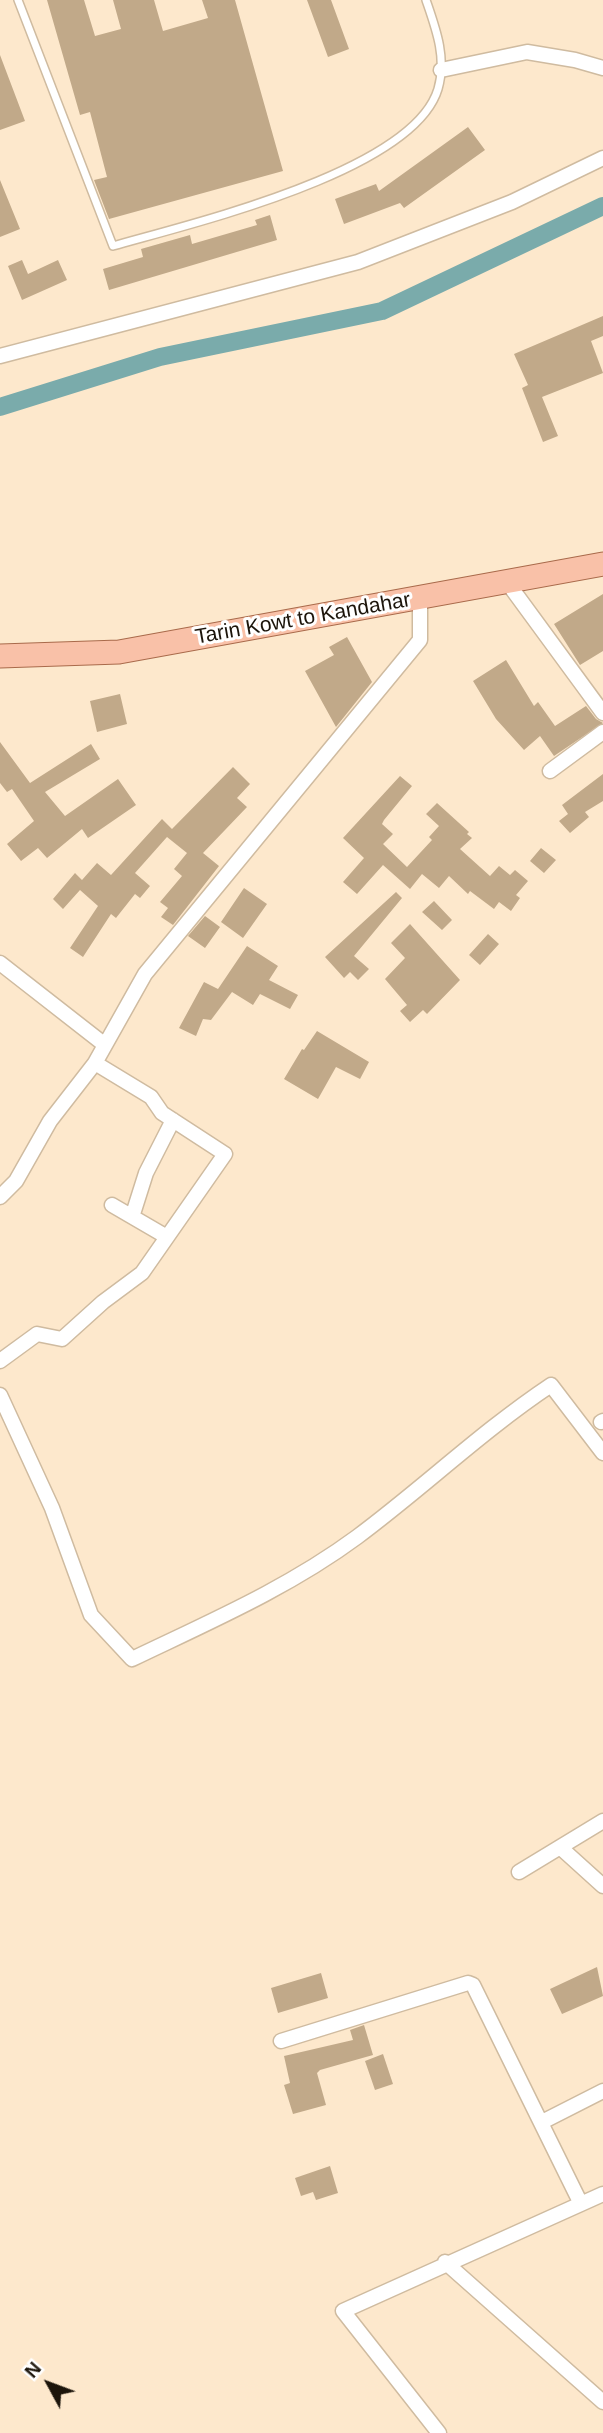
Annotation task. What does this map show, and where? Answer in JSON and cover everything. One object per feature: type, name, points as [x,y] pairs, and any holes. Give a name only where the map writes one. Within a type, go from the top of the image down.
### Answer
[{"type":"main road","name":"Tarin Kowt to Kandahar","points":[[0,656],[119,652],[603,564]]},
{"type":"street","points":[[441,70],[527,52],[603,68]]},
{"type":"street","points":[[0,356],[358,262],[512,202],[603,158]]},
{"type":"street","points":[[507,582],[603,713]]},
{"type":"street","points":[[0,1197],[16,1181],[50,1121],[95,1063],[145,974],[420,640],[420,598]]},
{"type":"street","points":[[550,771],[603,732]]},
{"type":"street","points":[[0,963],[106,1045]]},
{"type":"street","points":[[0,1361],[37,1334],[62,1339],[103,1302],[142,1273],[225,1154],[162,1113],[150,1097],[95,1063]]},
{"type":"street","points":[[132,1214],[146,1173],[173,1120]]},
{"type":"street","points":[[112,1205],[132,1214],[167,1237]]},
{"type":"street","points":[[0,1395],[52,1508],[91,1615],[132,1660],[273,1591],[356,1537],[503,1417],[551,1385],[603,1453]]},
{"type":"street","points":[[519,1872],[603,1821]]},
{"type":"street","points":[[561,1848],[603,1886]]},
{"type":"street","points":[[281,2041],[468,1983],[478,1989],[542,2122],[595,2201],[445,2262],[343,2311],[439,2433]]},
{"type":"street","points":[[542,2122],[603,2091]]},
{"type":"street","points":[[445,2262],[603,2402]]},
{"type":"lane","points":[[18,0],[113,246],[323,181],[392,142],[412,123],[437,91],[441,70],[440,40],[426,0]]},
{"type":"building","points":[[47,0],[84,0],[95,36],[121,29],[113,0],[154,0],[163,31],[208,18],[202,0],[235,0],[283,171],[109,219],[94,180],[107,177],[90,112],[80,115]]},
{"type":"building","points":[[307,0],[331,0],[349,49],[328,57]]},
{"type":"building","points":[[0,55],[25,121],[0,130]]},
{"type":"building","points":[[468,127],[485,150],[404,208],[400,203],[344,224],[335,199],[376,184],[379,191]]},
{"type":"building","points":[[0,180],[20,229],[0,237]]},
{"type":"building","points":[[270,215],[277,240],[109,290],[103,269],[143,257],[141,249],[190,235],[192,244],[257,225],[255,220]]},
{"type":"building","points":[[22,260],[28,274],[58,260],[67,280],[22,300],[8,266]]},
{"type":"building","points":[[603,316],[603,336],[591,341],[603,373],[542,397],[558,436],[543,442],[522,388],[528,385],[514,354]]},
{"type":"building","points":[[603,594],[603,651],[580,665],[554,624]]},
{"type":"building","points":[[347,637],[372,682],[336,727],[305,671],[334,655],[329,647]]},
{"type":"building","points":[[506,660],[534,706],[538,702],[555,726],[586,706],[596,719],[603,723],[554,756],[540,736],[524,750],[496,719],[473,681]]},
{"type":"building","points":[[120,694],[127,724],[97,732],[90,701]]},
{"type":"building","points":[[0,742],[30,783],[91,744],[100,759],[45,792],[65,816],[118,779],[136,805],[88,838],[82,829],[47,858],[38,848],[21,861],[7,844],[34,821],[12,789],[7,792],[0,783]]},
{"type":"building","points":[[233,767],[250,784],[237,798],[247,807],[203,853],[219,866],[173,925],[161,917],[168,908],[160,902],[182,876],[174,869],[187,853],[167,837],[135,873],[150,886],[140,898],[135,894],[116,918],[111,914],[83,957],[70,948],[98,906],[80,890],[63,909],[53,899],[75,873],[82,880],[97,863],[111,875],[162,819],[172,829]]},
{"type":"building","points":[[603,774],[603,801],[585,812],[589,817],[570,833],[559,821],[568,814],[562,805]]},
{"type":"building","points":[[400,776],[412,786],[382,824],[393,834],[383,844],[407,867],[432,840],[429,837],[439,826],[426,814],[437,803],[469,832],[467,834],[472,838],[460,849],[490,876],[499,866],[510,875],[515,870],[528,881],[516,895],[520,898],[511,911],[499,902],[494,909],[470,891],[468,894],[449,876],[439,888],[422,874],[410,889],[383,865],[357,894],[343,882],[364,858],[343,838]]},
{"type":"building","points":[[541,848],[556,860],[544,873],[530,861]]},
{"type":"building","points":[[244,888],[267,904],[243,938],[221,922]]},
{"type":"building","points":[[396,892],[402,898],[354,956],[369,969],[358,980],[350,972],[344,978],[325,957]]},
{"type":"building","points":[[434,901],[452,920],[442,930],[422,912]]},
{"type":"building","points":[[205,916],[220,927],[205,948],[188,936]]},
{"type":"building","points":[[410,924],[460,980],[427,1014],[423,1010],[410,1022],[400,1011],[407,1005],[385,979],[405,958],[391,943]]},
{"type":"building","points":[[488,934],[499,944],[480,965],[469,955]]},
{"type":"building","points":[[247,946],[278,966],[269,980],[298,995],[290,1009],[260,994],[253,1005],[232,992],[211,1020],[203,1019],[196,1036],[179,1028],[204,982],[218,989]]},
{"type":"building","points":[[317,1031],[369,1062],[360,1079],[336,1067],[318,1099],[284,1079],[302,1049],[304,1050]]},
{"type":"building","points":[[597,1967],[603,1996],[562,2014],[550,1989]]},
{"type":"building","points":[[321,1973],[328,1998],[278,2013],[271,1988]]},
{"type":"building","points":[[364,2025],[373,2055],[320,2070],[317,2073],[326,2105],[293,2114],[284,2085],[290,2083],[284,2056],[353,2040],[350,2030]]},
{"type":"building","points":[[383,2054],[393,2084],[375,2090],[365,2061]]},
{"type":"building","points":[[330,2166],[338,2193],[316,2200],[313,2192],[301,2196],[295,2178]]},
{"type":"waterway","points":[[0,407],[160,357],[382,311],[603,206]]}]
